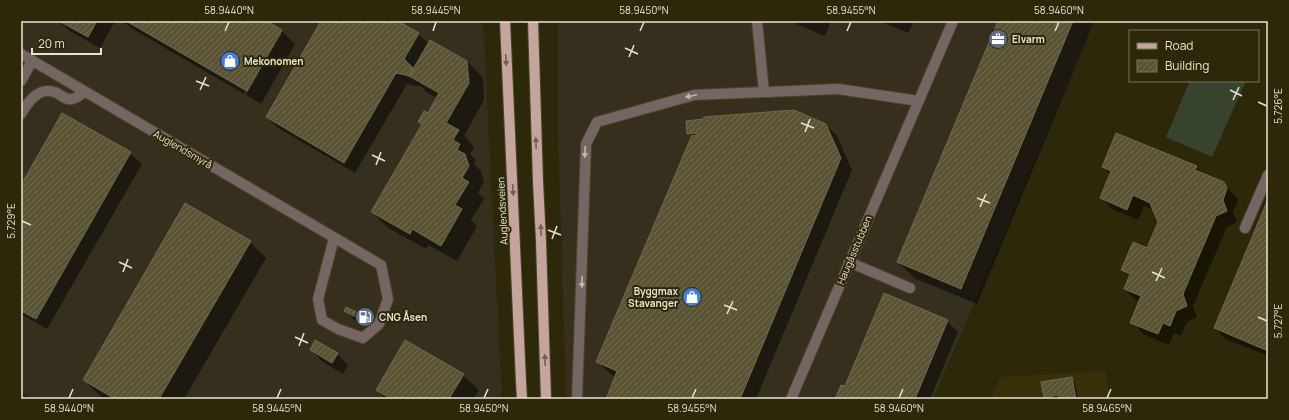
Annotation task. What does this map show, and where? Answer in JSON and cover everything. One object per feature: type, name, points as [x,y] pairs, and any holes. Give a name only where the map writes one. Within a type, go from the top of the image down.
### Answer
[{"type":"main road","name":"Auglendsveien","points":[[505,21],[520,382],[522,399]]},
{"type":"main road","points":[[533,21],[546,399]]},
{"type":"street","points":[[757,21],[764,92]]},
{"type":"street","name":"Haugåsstubben","points":[[791,399],[953,21]]},
{"type":"street","name":"Auglendsmyrå","points":[[21,54],[381,265],[388,299],[378,324],[363,338],[338,329],[322,320],[318,299],[334,238]]},
{"type":"street","points":[[21,81],[32,61]]},
{"type":"street","points":[[577,399],[586,144],[597,122],[694,94],[730,94],[838,89],[919,101]]},
{"type":"street","points":[[21,114],[25,106],[35,95],[46,91],[54,92],[68,99],[76,98],[85,92]]},
{"type":"street","points":[[1245,228],[1268,175]]},
{"type":"street","points":[[849,262],[910,288]]},
{"type":"shaded area","points":[[21,21],[483,21],[502,399],[38,399],[21,392]]},
{"type":"shaded area","points":[[558,21],[1095,21],[933,399],[566,399],[558,130]]},
{"type":"shaded area","points":[[1105,371],[1111,399],[991,399],[1000,377]]},
{"type":"green space","points":[[1190,82],[1245,83],[1212,157],[1166,137]]},
{"type":"building","points":[[59,21],[97,21],[88,37]]},
{"type":"building","name":"Mekonomen","points":[[126,21],[267,21],[282,30],[247,91]]},
{"type":"building","points":[[321,21],[398,21],[419,33],[404,59],[414,69],[409,76],[396,73],[344,163],[266,117]]},
{"type":"building","points":[[998,21],[1073,21],[961,289],[897,262]]},
{"type":"building","points":[[430,40],[467,61],[469,83],[446,123],[459,130],[453,140],[460,144],[457,150],[465,154],[469,166],[462,178],[469,182],[455,205],[462,209],[441,246],[412,229],[410,234],[371,212],[422,124],[418,122],[424,111],[428,113],[439,93],[409,76]]},
{"type":"building","points":[[794,110],[826,124],[841,158],[740,399],[606,399],[617,371],[596,362],[692,135],[695,136],[697,133],[687,134],[686,121],[703,119],[704,117]]},
{"type":"building","points":[[62,113],[131,152],[36,319],[21,311],[21,185]]},
{"type":"building","points":[[1116,133],[1197,166],[1195,170],[1224,182],[1227,188],[1223,200],[1227,211],[1216,216],[1183,294],[1187,306],[1176,311],[1170,326],[1163,323],[1158,334],[1130,323],[1141,296],[1124,289],[1130,274],[1121,270],[1133,242],[1147,248],[1158,222],[1150,203],[1133,195],[1127,210],[1100,198],[1111,171],[1102,167]]},
{"type":"building","points":[[1268,199],[1268,351],[1214,328]]},
{"type":"building","points":[[185,203],[251,241],[159,399],[115,399],[83,380]]},
{"type":"building","points":[[884,293],[948,320],[915,399],[835,399],[841,385],[845,386]]},
{"type":"building","points":[[346,307],[358,313],[356,317],[344,311]]},
{"type":"building","points":[[315,340],[338,353],[332,363],[310,350]]},
{"type":"building","points":[[405,340],[464,374],[449,399],[391,399],[376,390]]},
{"type":"building","points":[[1072,377],[1076,399],[1059,399],[1058,395],[1044,398],[1041,382]]},
{"type":"place","name":"Elvarm","points":[[998,39]]},
{"type":"place","name":"Mekonomen","points":[[230,61]]},
{"type":"place","name":"Byggmax Stavanger","points":[[692,297]]},
{"type":"place","name":"CNG Åsen","points":[[365,317]]}]
